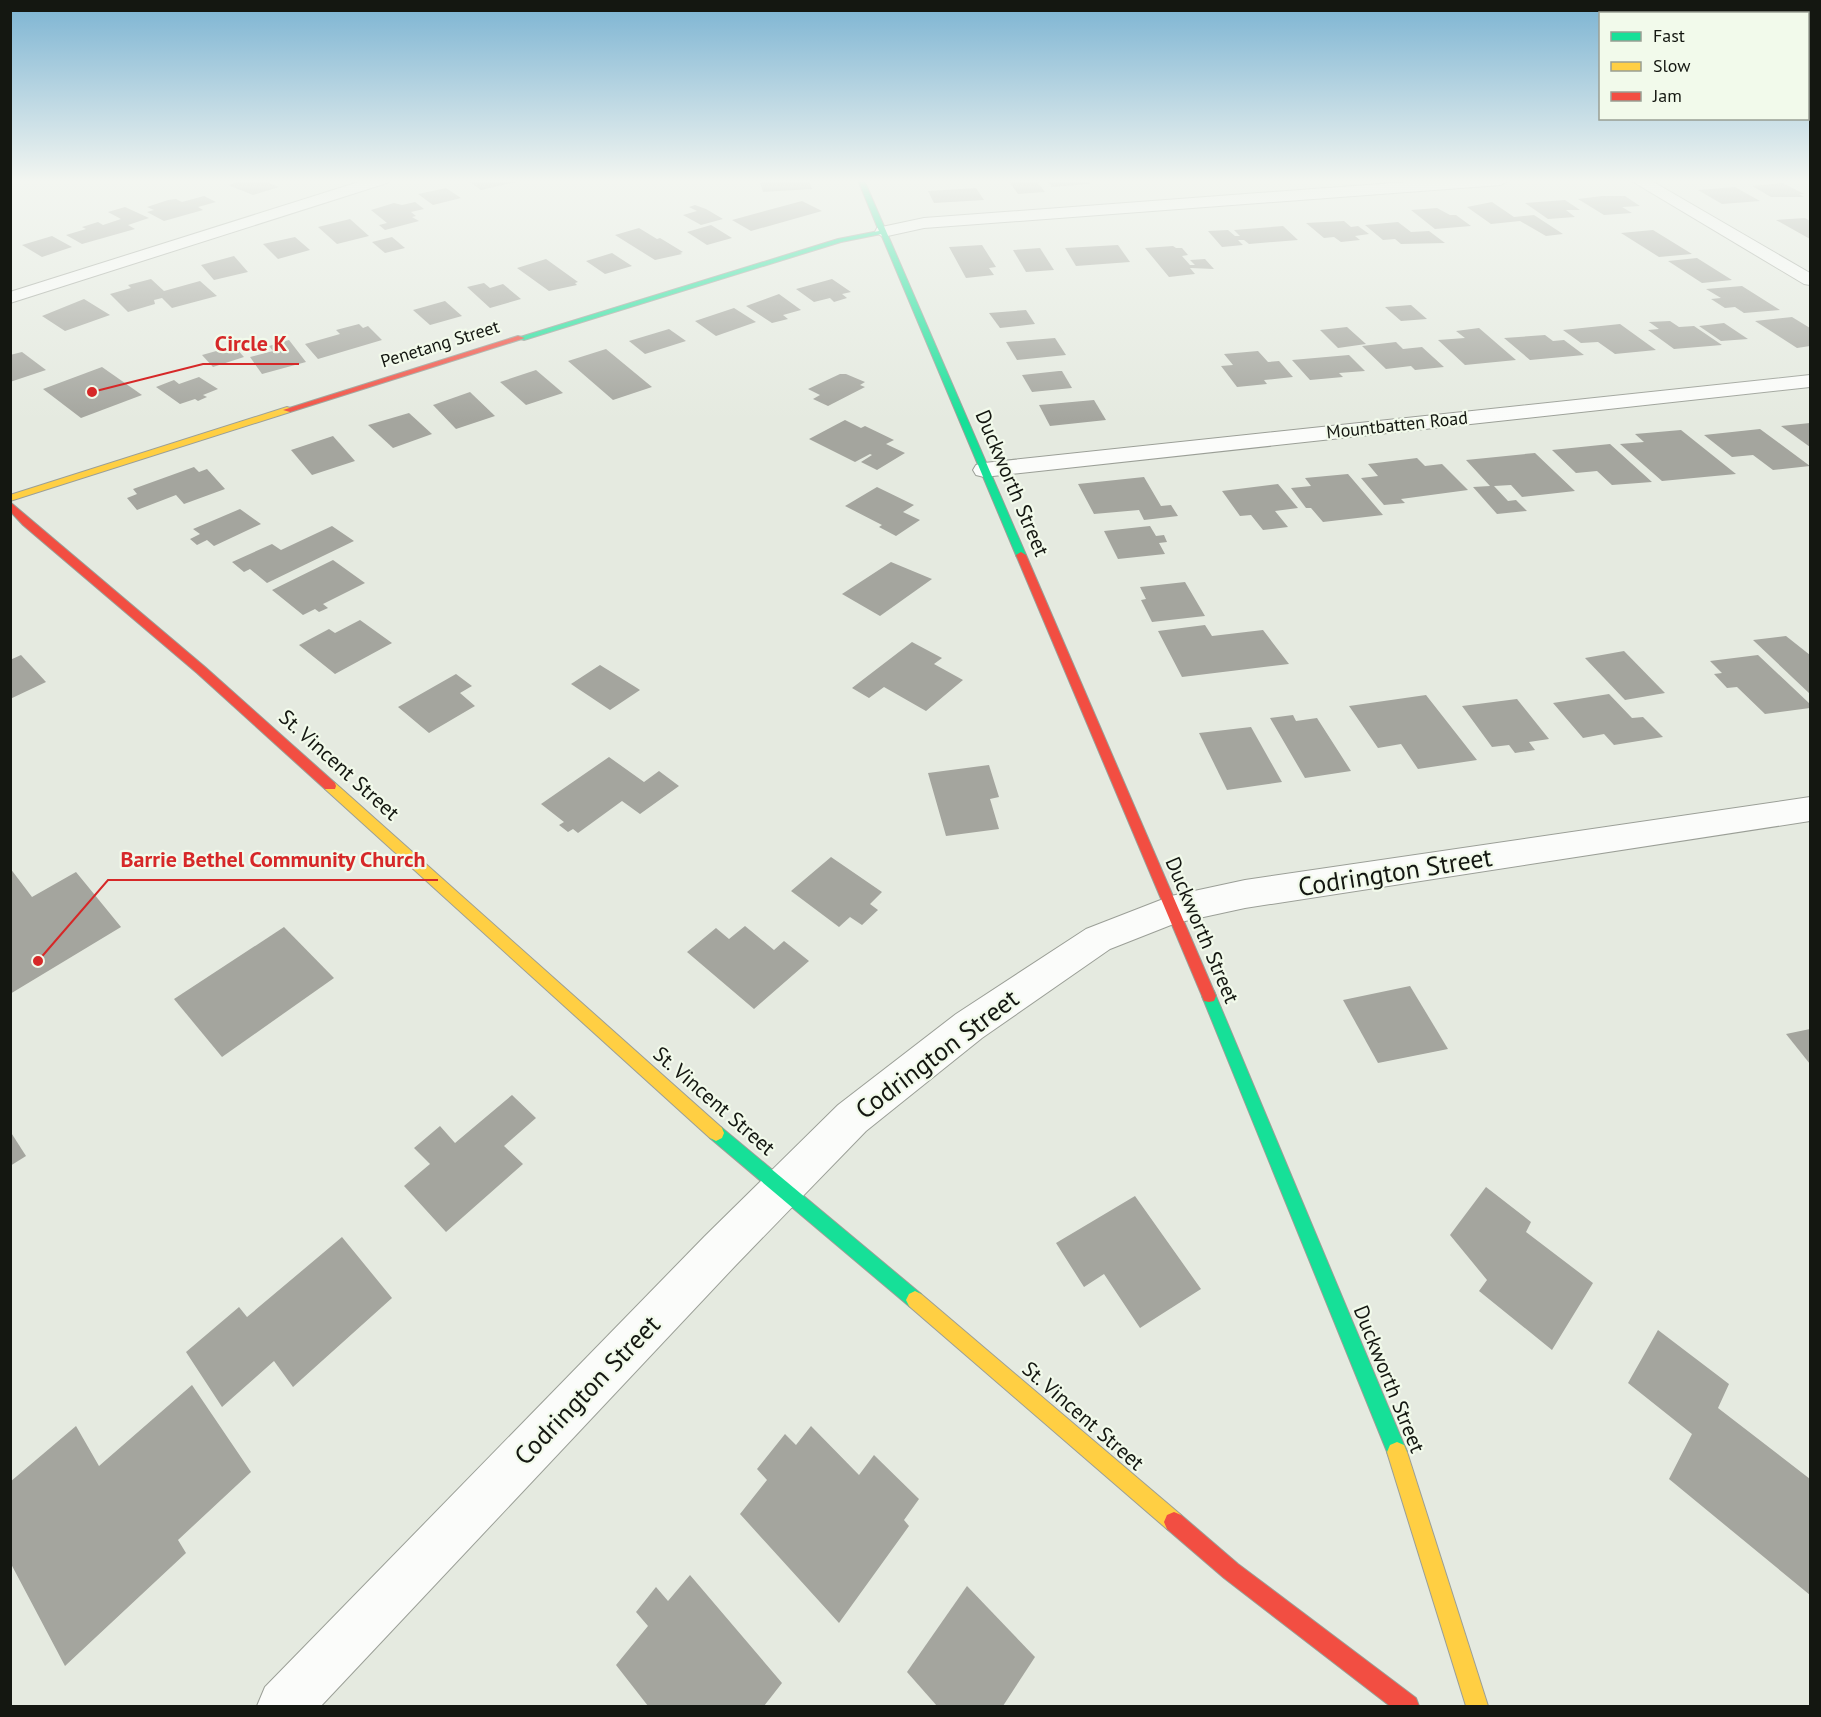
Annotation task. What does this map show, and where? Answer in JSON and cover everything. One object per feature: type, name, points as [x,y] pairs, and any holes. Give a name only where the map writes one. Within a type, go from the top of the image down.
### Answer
[{"type":"main road","name":"Penetang Street","points":[[10,498],[115,463],[775,260]]},
{"type":"main road","name":"Duckworth Street","points":[[895,260],[1171,909],[1392,1438],[1477,1707]]},
{"type":"main road","name":"St. Vincent Street","points":[[10,505],[27,523],[201,669],[722,1138],[1231,1571],[1408,1707]]},
{"type":"street","points":[[10,298],[129,260]]},
{"type":"street","points":[[1776,260],[1810,280]]},
{"type":"street","name":"Mountbatten Road","points":[[984,470],[1810,381]]},
{"type":"street","name":"Codrington Street","points":[[284,1707],[852,1118],[969,1026],[1098,939],[1171,909],[1245,894],[1810,809]]},
{"type":"building","points":[[219,260],[238,260],[248,272],[214,280],[201,265]]},
{"type":"building","points":[[548,260],[578,282],[575,283],[577,285],[549,291],[517,268]]},
{"type":"building","points":[[623,260],[632,266],[605,274],[586,261]]},
{"type":"building","points":[[956,260],[992,260],[996,267],[989,268],[994,275],[966,278]]},
{"type":"building","points":[[1019,260],[1048,260],[1054,270],[1026,272]]},
{"type":"building","points":[[1072,260],[1129,260],[1130,262],[1076,266]]},
{"type":"building","points":[[1155,260],[1186,260],[1190,265],[1195,265],[1190,260],[1206,260],[1214,269],[1190,268],[1195,274],[1169,277]]},
{"type":"building","points":[[1700,260],[1732,280],[1702,283],[1668,261]]},
{"type":"building","points":[[151,279],[164,291],[200,281],[217,296],[172,308],[162,298],[154,300],[155,304],[128,312],[110,294],[131,288],[128,285]]},
{"type":"building","points":[[832,279],[851,292],[842,294],[847,298],[834,302],[830,298],[814,302],[796,289]]},
{"type":"building","points":[[484,283],[490,288],[503,284],[521,299],[490,308],[467,287]]},
{"type":"building","points":[[1742,286],[1780,310],[1744,313],[1735,307],[1725,308],[1711,299],[1721,298],[1706,289]]},
{"type":"building","points":[[779,294],[801,310],[783,315],[788,319],[772,323],[746,306]]},
{"type":"building","points":[[84,299],[110,315],[65,331],[42,316]]},
{"type":"building","points":[[445,301],[462,316],[430,325],[413,310]]},
{"type":"building","points":[[1411,305],[1427,319],[1401,321],[1385,307]]},
{"type":"building","points":[[734,308],[756,322],[716,336],[695,321]]},
{"type":"building","points":[[1026,310],[1035,324],[1000,328],[989,313]]},
{"type":"building","points":[[1792,317],[1810,328],[1810,346],[1797,348],[1755,321]]},
{"type":"building","points":[[1670,321],[1679,327],[1694,326],[1722,345],[1674,349],[1648,330],[1659,329],[1649,322]]},
{"type":"building","points":[[1724,323],[1748,339],[1721,341],[1699,326]]},
{"type":"building","points":[[359,324],[363,328],[368,326],[382,340],[318,359],[305,344],[340,334],[336,330]]},
{"type":"building","points":[[1620,324],[1656,350],[1615,354],[1598,342],[1581,343],[1563,330]]},
{"type":"building","points":[[1347,327],[1366,344],[1338,348],[1320,330]]},
{"type":"building","points":[[1479,328],[1516,360],[1465,365],[1438,340],[1465,338],[1456,331]]},
{"type":"building","points":[[669,329],[686,341],[645,354],[629,341]]},
{"type":"building","points":[[1545,335],[1553,341],[1564,340],[1584,355],[1530,360],[1504,338]]},
{"type":"building","points":[[1055,338],[1066,355],[1017,360],[1006,342]]},
{"type":"building","points":[[289,340],[306,362],[262,374],[250,357],[273,351],[269,346]]},
{"type":"building","points":[[1396,342],[1403,349],[1422,347],[1444,367],[1415,370],[1411,366],[1386,369],[1362,346]]},
{"type":"building","points":[[234,346],[244,357],[213,367],[202,355]]},
{"type":"building","points":[[606,349],[652,387],[613,400],[568,361]]},
{"type":"building","points":[[1258,351],[1268,362],[1279,361],[1293,377],[1264,380],[1267,384],[1237,387],[1221,366],[1233,365],[1224,354]]},
{"type":"building","points":[[22,352],[46,370],[10,382],[10,355]]},
{"type":"building","points":[[1349,355],[1365,371],[1339,373],[1343,377],[1310,380],[1292,360]]},
{"type":"building","points":[[102,367],[142,395],[81,418],[43,389]]},
{"type":"building","points":[[536,370],[563,393],[526,405],[500,382]]},
{"type":"building","points":[[1062,371],[1072,388],[1032,392],[1022,375]]},
{"type":"building","points":[[840,374],[846,374],[865,382],[860,385],[865,387],[828,406],[813,399],[820,395],[808,389]]},
{"type":"building","points":[[199,377],[218,389],[203,395],[207,397],[198,401],[195,399],[180,404],[156,387],[174,380],[179,384]]},
{"type":"building","points":[[470,392],[495,416],[456,429],[433,405]]},
{"type":"building","points":[[1094,400],[1106,420],[1050,426],[1039,405]]},
{"type":"building","points":[[409,413],[432,434],[393,448],[368,425]]},
{"type":"building","points":[[845,420],[861,428],[865,426],[894,440],[886,444],[905,453],[877,470],[861,462],[872,455],[870,454],[855,462],[809,439]]},
{"type":"building","points":[[1810,423],[1810,447],[1781,426]]},
{"type":"building","points":[[1760,429],[1810,466],[1773,470],[1753,455],[1732,457],[1704,435]]},
{"type":"building","points":[[1681,430],[1736,474],[1662,481],[1620,444],[1644,442],[1635,434]]},
{"type":"building","points":[[333,436],[355,461],[312,475],[291,450]]},
{"type":"building","points":[[1610,444],[1652,482],[1612,485],[1597,471],[1576,473],[1552,450]]},
{"type":"building","points":[[1535,453],[1575,491],[1522,497],[1511,485],[1494,486],[1508,501],[1516,500],[1527,511],[1497,514],[1473,487],[1490,486],[1466,460]]},
{"type":"building","points":[[1417,458],[1425,466],[1442,464],[1468,490],[1401,499],[1405,503],[1384,505],[1361,478],[1378,476],[1368,464]]},
{"type":"building","points":[[194,467],[199,472],[207,469],[225,489],[184,504],[176,495],[137,510],[127,498],[137,494],[133,489]]},
{"type":"building","points":[[1348,474],[1383,515],[1323,522],[1311,508],[1306,508],[1291,488],[1311,486],[1305,478]]},
{"type":"building","points":[[1144,477],[1161,506],[1171,505],[1178,516],[1144,520],[1139,510],[1094,514],[1078,484]]},
{"type":"building","points":[[1278,484],[1298,508],[1275,511],[1288,527],[1263,530],[1251,515],[1240,516],[1222,491]]},
{"type":"building","points":[[877,487],[914,505],[903,512],[920,520],[896,536],[879,527],[882,525],[845,506]]},
{"type":"building","points":[[240,509],[261,524],[214,546],[207,540],[197,545],[190,539],[200,534],[193,529]]},
{"type":"building","points":[[332,526],[354,541],[267,583],[250,569],[244,572],[232,562],[272,544],[281,550]]},
{"type":"building","points":[[1150,526],[1156,536],[1164,535],[1167,542],[1159,543],[1165,554],[1118,559],[1104,531]]},
{"type":"building","points":[[333,560],[365,583],[323,604],[328,608],[319,612],[315,609],[303,615],[272,590]]},
{"type":"building","points":[[891,562],[932,579],[880,616],[842,594]]},
{"type":"building","points":[[1185,582],[1205,616],[1152,622],[1141,600],[1146,599],[1140,587]]},
{"type":"building","points":[[360,620],[392,643],[335,674],[299,645],[329,629],[335,633]]},
{"type":"building","points":[[1205,625],[1212,636],[1263,630],[1289,664],[1182,677],[1158,631]]},
{"type":"building","points":[[1786,636],[1810,655],[1810,694],[1753,640]]},
{"type":"building","points":[[912,642],[942,658],[934,664],[963,680],[926,711],[884,687],[869,698],[852,688]]},
{"type":"building","points":[[1624,651],[1665,693],[1625,700],[1585,658]]},
{"type":"building","points":[[21,655],[46,682],[10,699],[10,660]]},
{"type":"building","points":[[1758,655],[1810,704],[1810,708],[1765,714],[1737,687],[1727,688],[1714,674],[1722,673],[1710,661]]},
{"type":"building","points":[[600,665],[640,690],[610,710],[571,684]]},
{"type":"building","points":[[456,674],[472,686],[460,693],[475,706],[429,733],[398,707]]},
{"type":"building","points":[[1609,694],[1632,718],[1643,717],[1663,737],[1614,745],[1604,734],[1583,738],[1553,703]]},
{"type":"building","points":[[1426,695],[1477,760],[1418,769],[1401,744],[1378,748],[1349,706]]},
{"type":"building","points":[[1517,699],[1549,739],[1529,742],[1535,750],[1515,753],[1509,745],[1492,747],[1462,706]]},
{"type":"building","points":[[1293,715],[1296,721],[1317,718],[1351,771],[1305,778],[1270,718]]},
{"type":"building","points":[[1251,727],[1282,782],[1227,790],[1199,733]]},
{"type":"building","points":[[609,757],[644,782],[659,771],[679,786],[640,814],[622,801],[578,833],[573,829],[568,832],[559,825],[564,822],[541,804]]},
{"type":"building","points":[[989,765],[999,797],[990,799],[999,829],[946,836],[928,773]]},
{"type":"building","points":[[831,857],[882,892],[870,904],[878,910],[862,925],[850,917],[839,927],[791,891]]},
{"type":"building","points":[[10,868],[32,897],[76,872],[121,927],[10,994]]},
{"type":"building","points":[[745,926],[774,950],[784,941],[809,961],[754,1009],[687,952],[716,928],[729,939]]},
{"type":"building","points":[[284,927],[334,978],[222,1057],[174,999]]},
{"type":"building","points":[[1410,986],[1448,1049],[1378,1063],[1343,1000]]},
{"type":"building","points":[[1810,1029],[1810,1064],[1786,1034]]},
{"type":"building","points":[[512,1095],[536,1118],[504,1146],[523,1164],[446,1232],[404,1186],[430,1164],[414,1148],[440,1126],[455,1143]]},
{"type":"building","points":[[10,1131],[26,1156],[10,1166]]},
{"type":"building","points":[[1486,1187],[1531,1222],[1526,1232],[1593,1283],[1552,1350],[1479,1291],[1487,1280],[1450,1235]]},
{"type":"building","points":[[1135,1196],[1201,1289],[1140,1328],[1104,1274],[1084,1287],[1056,1243]]},
{"type":"building","points":[[342,1237],[392,1298],[293,1387],[274,1361],[222,1407],[186,1352],[239,1307],[247,1317]]},
{"type":"building","points":[[1658,1330],[1729,1384],[1718,1408],[1810,1479],[1810,1595],[1669,1479],[1692,1434],[1628,1383]]},
{"type":"building","points":[[192,1385],[251,1472],[178,1540],[186,1553],[65,1666],[10,1562],[10,1482],[76,1426],[99,1466]]},
{"type":"building","points":[[811,1426],[859,1475],[874,1455],[919,1499],[904,1520],[909,1526],[839,1623],[740,1514],[767,1480],[757,1469],[785,1434],[796,1445]]},
{"type":"building","points":[[690,1575],[782,1683],[764,1706],[648,1706],[616,1665],[648,1626],[636,1612],[656,1587],[668,1601]]},
{"type":"building","points":[[967,1586],[1035,1657],[1003,1706],[937,1706],[907,1672]]},
{"type":"traffic: fast","points":[[521,338],[774,260]]},
{"type":"traffic: fast","points":[[895,260],[1021,555]]},
{"type":"traffic: fast","points":[[1209,996],[1397,1452]]},
{"type":"traffic: fast","points":[[716,1133],[915,1300]]},
{"type":"traffic: slow","points":[[10,498],[287,410]]},
{"type":"traffic: slow","points":[[330,786],[716,1133]]},
{"type":"traffic: slow","points":[[915,1300],[1174,1522]]},
{"type":"traffic: slow","points":[[1397,1452],[1477,1706]]},
{"type":"traffic: jam","points":[[287,410],[521,338]]},
{"type":"traffic: jam","points":[[10,505],[27,523],[201,670],[330,786]]},
{"type":"traffic: jam","points":[[1021,555],[1209,996]]},
{"type":"traffic: jam","points":[[1174,1522],[1231,1571],[1408,1706]]},
{"type":"place","name":"Circle K","points":[[92,392]]},
{"type":"place","name":"Barrie Bethel Community Church","points":[[38,961]]}]
